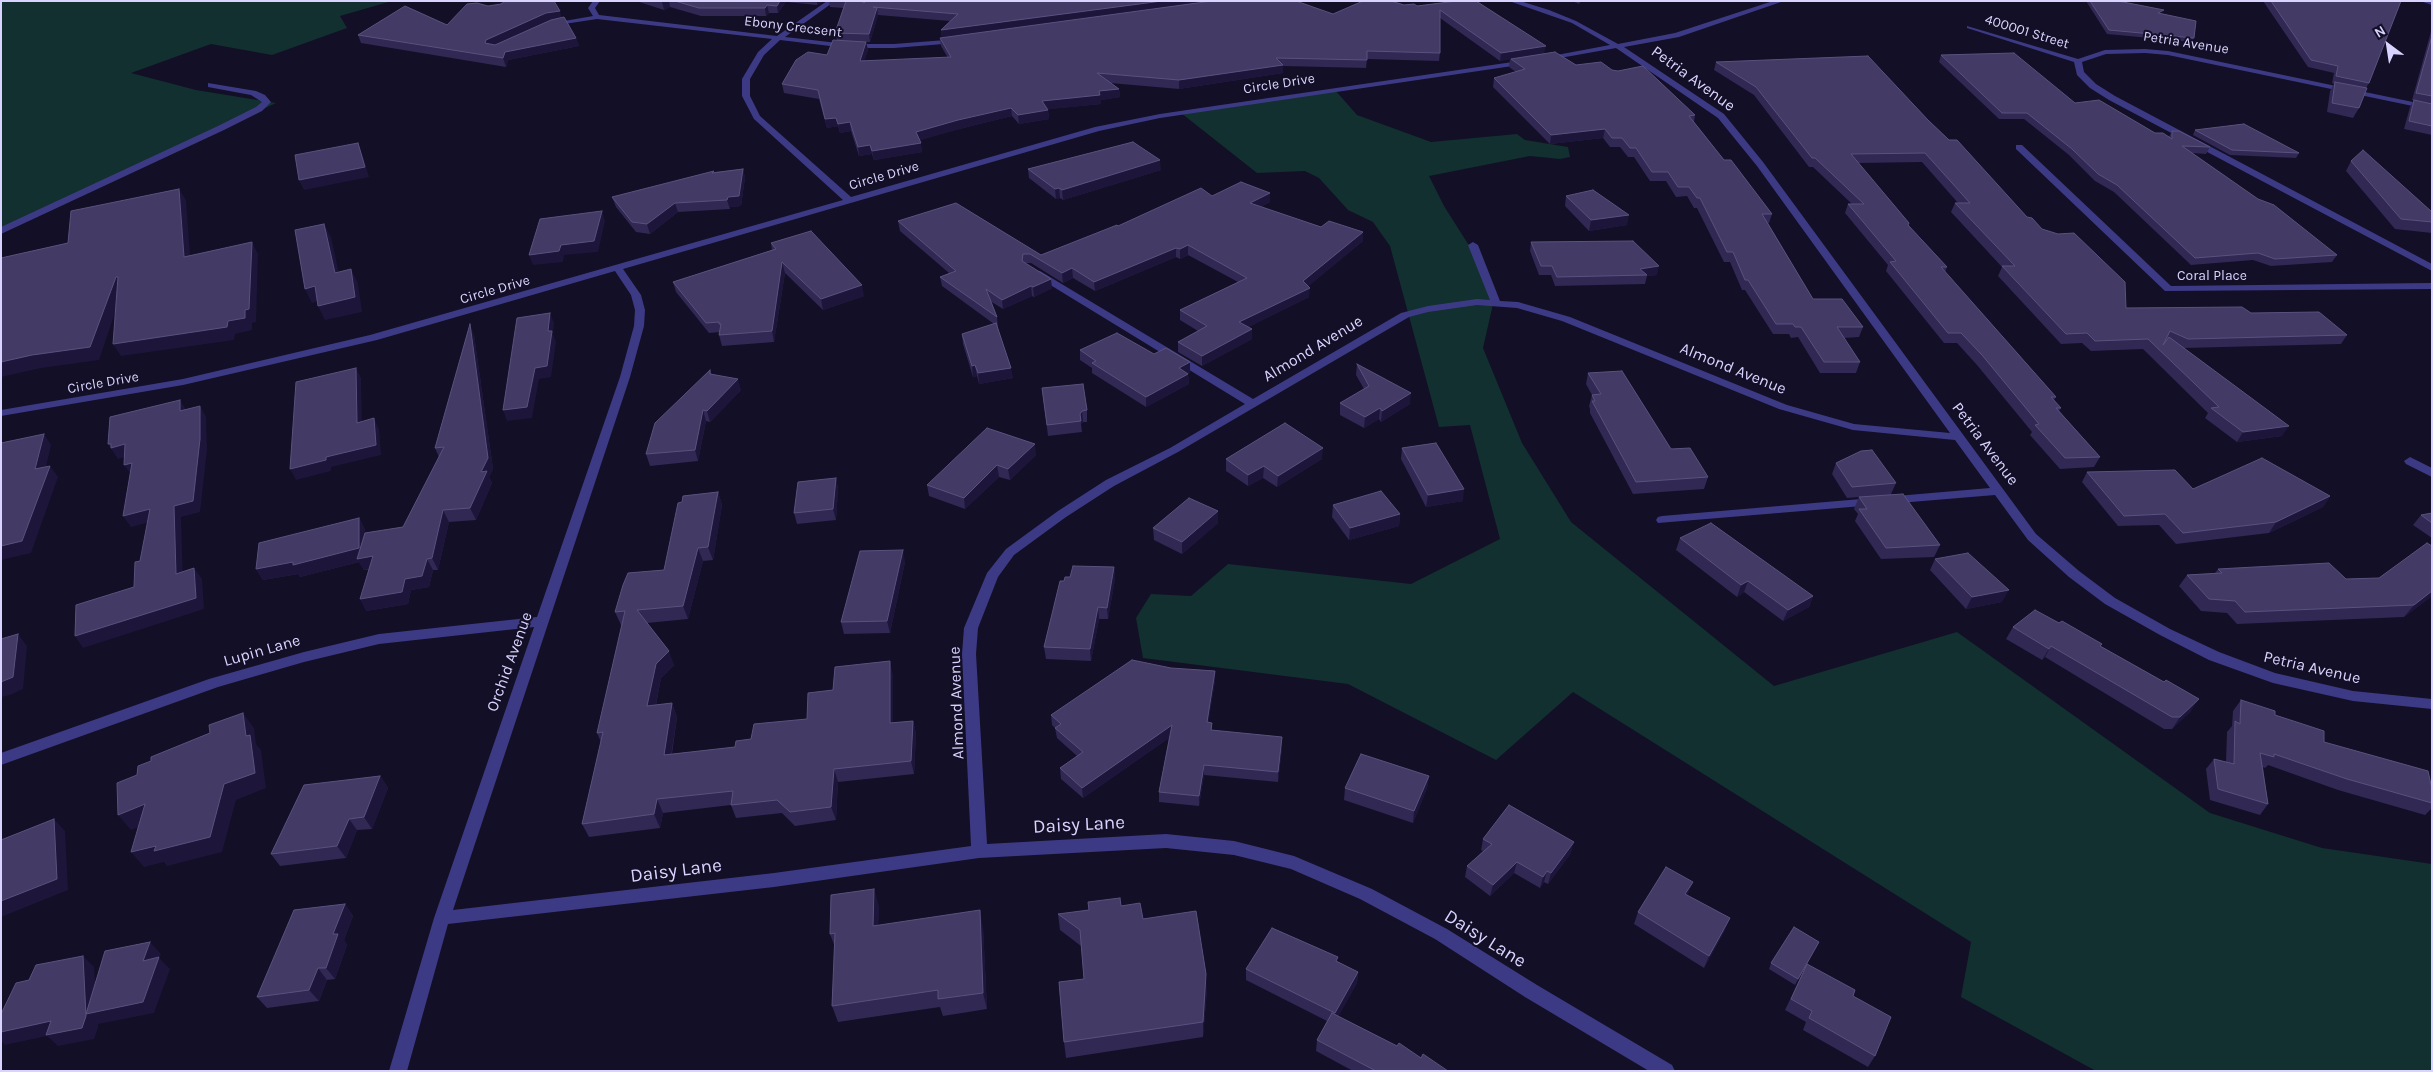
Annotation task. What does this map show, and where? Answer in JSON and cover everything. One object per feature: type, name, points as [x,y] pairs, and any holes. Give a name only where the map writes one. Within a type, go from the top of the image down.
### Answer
[{"type":"street","points":[[597,1],[591,8],[597,17]]},
{"type":"street","points":[[832,1],[778,38],[760,54],[746,79],[746,96],[757,117],[850,200]]},
{"type":"street","points":[[1512,1],[1574,22],[1618,47]]},
{"type":"street","name":"Circle Drive","points":[[1,413],[183,382],[281,361],[372,338],[1089,132],[1160,116],[1618,47],[1676,35],[1781,1]]},
{"type":"street","points":[[2425,1],[2432,3]]},
{"type":"street","name":"Ebony Crecsent","points":[[543,27],[597,17],[872,47],[965,40]]},
{"type":"street","name":"400001 Street","points":[[1969,27],[2078,61]]},
{"type":"street","name":"Petria Avenue","points":[[1618,47],[1712,109],[1731,127],[1958,436],[2000,490],[2032,537],[2074,574],[2110,601],[2197,648],[2274,678],[2353,696],[2432,704]]},
{"type":"street","name":"Petria Avenue","points":[[2078,61],[2105,52],[2127,50],[2168,53],[2432,108]]},
{"type":"street","points":[[2078,61],[2080,72],[2093,86],[2112,98],[2432,268]]},
{"type":"street","points":[[1,231],[204,136],[259,109],[267,102],[262,97],[253,94],[211,85]]},
{"type":"street","name":"Coral Place","points":[[2019,147],[2168,290],[2432,286]]},
{"type":"street","points":[[1474,245],[1496,302]]},
{"type":"street","points":[[1027,267],[1253,404]]},
{"type":"street","name":"Orchid Avenue","points":[[398,1071],[442,918],[508,718],[543,621],[625,377],[639,326],[640,310],[636,296],[618,268]]},
{"type":"street","name":"Almond Avenue","points":[[979,851],[969,654],[971,628],[992,576],[1010,552],[1062,514],[1110,483],[1174,450],[1405,316],[1452,304],[1496,302],[1518,305],[1566,318],[1783,407],[1811,416],[1853,427],[1892,432],[1958,436]]},
{"type":"street","points":[[2410,461],[2432,473]]},
{"type":"street","points":[[1662,520],[2000,490]]},
{"type":"street","name":"Lupin Lane","points":[[1,759],[214,682],[304,657],[379,639],[543,621]]},
{"type":"street","name":"Daisy Lane","points":[[442,918],[774,880],[979,851],[1166,841],[1234,848],[1294,863],[1366,894],[1441,934],[1666,1071]]},
{"type":"green space","points":[[1,1],[392,1],[340,16],[347,28],[272,55],[211,44],[131,73],[196,90],[276,103],[1,233]]},
{"type":"green space","points":[[1335,90],[1357,115],[1431,142],[1517,134],[1525,140],[1568,147],[1570,157],[1560,159],[1530,156],[1429,176],[1444,206],[1470,247],[1493,304],[1483,348],[1522,443],[1571,522],[1774,686],[1957,632],[2210,813],[2322,848],[2432,864],[2432,1071],[2096,1071],[1961,997],[1971,942],[1573,692],[1496,760],[1348,684],[1143,658],[1136,618],[1151,594],[1191,596],[1228,564],[1411,584],[1500,539],[1470,425],[1439,427],[1390,246],[1373,222],[1348,210],[1319,178],[1305,171],[1257,173],[1181,113]]},
{"type":"building","points":[[505,1],[554,1],[560,11],[546,13],[486,40],[485,43],[495,45],[551,20],[564,17],[576,38],[505,52],[503,58],[358,35],[405,6],[447,25],[467,4],[477,3],[488,6],[501,4]]},
{"type":"building","points":[[675,1],[780,1],[777,6],[767,5],[765,8],[699,8]]},
{"type":"building","points":[[846,1],[861,1],[864,3],[866,1],[1162,1],[941,30],[958,14],[873,7],[877,8],[869,34],[835,33]]},
{"type":"building","points":[[1212,1],[1296,1],[1333,14],[1363,1],[1391,1],[1417,6],[1457,1],[1476,1],[1546,46],[1501,53],[1440,10],[1440,53],[1367,51],[1367,60],[1276,58],[1283,65],[1179,80],[1097,73],[1119,89],[1099,91],[1100,95],[1042,101],[1048,110],[1018,115],[1011,108],[958,120],[916,132],[921,143],[872,151],[870,145],[858,147],[850,122],[838,124],[836,118],[825,119],[818,90],[782,84],[796,60],[808,52],[827,55],[833,40],[866,42],[860,61],[951,57],[940,38]]},
{"type":"building","points":[[2090,1],[2118,1],[2164,10],[2158,13],[2196,21],[2194,38],[2109,30]]},
{"type":"building","points":[[2271,1],[2401,1],[2369,83],[2336,76],[2338,66],[2311,60]]},
{"type":"building","points":[[2432,36],[2432,96],[2416,93]]},
{"type":"building","points":[[1555,52],[1576,65],[1601,62],[1612,70],[1618,71],[1643,66],[1695,115],[1689,116],[1724,160],[1731,160],[1772,214],[1762,214],[1813,299],[1842,299],[1863,327],[1837,327],[1860,362],[1824,362],[1801,327],[1795,327],[1793,324],[1776,324],[1748,280],[1745,280],[1733,252],[1727,252],[1700,198],[1697,198],[1689,187],[1678,187],[1668,172],[1652,172],[1636,148],[1630,148],[1622,138],[1612,138],[1605,129],[1551,135],[1494,78],[1525,69],[1511,59]]},
{"type":"building","points":[[2014,53],[2075,103],[2099,100],[2155,133],[2163,133],[2172,139],[2172,131],[2179,131],[2210,147],[2182,146],[2258,199],[2274,205],[2337,255],[2275,259],[2258,253],[2195,258],[2117,185],[2098,174],[2072,149],[2027,113],[2002,113],[1941,55]]},
{"type":"building","points":[[1868,56],[1949,140],[1957,140],[2027,217],[2032,218],[2042,229],[2058,234],[2074,233],[2125,282],[2126,308],[2242,307],[2251,313],[2319,312],[2347,335],[2188,339],[2170,331],[2163,345],[2169,337],[2289,426],[2243,432],[2211,408],[2219,407],[2148,339],[2095,341],[2087,333],[2066,334],[2002,266],[2015,266],[1955,203],[1970,203],[1925,153],[1851,154],[1909,223],[1908,225],[1947,267],[1941,267],[2056,397],[2051,397],[2061,408],[2056,408],[2100,457],[2065,458],[2035,425],[2039,424],[1982,355],[1961,333],[1948,333],[1890,262],[1896,261],[1848,204],[1864,204],[1815,158],[1812,158],[1756,87],[1716,62]]},
{"type":"building","points":[[2335,82],[2367,88],[2359,108],[2332,103]]},
{"type":"building","points":[[2414,100],[2432,104],[2432,126],[2409,121]]},
{"type":"building","points":[[2244,124],[2299,153],[2232,150],[2195,130]]},
{"type":"building","points":[[1133,142],[1160,160],[1062,190],[1059,188],[1055,189],[1028,169]]},
{"type":"building","points":[[358,143],[365,167],[299,180],[295,155]]},
{"type":"building","points":[[2363,150],[2432,212],[2432,222],[2401,219],[2351,161]]},
{"type":"building","points":[[743,169],[739,196],[728,197],[727,200],[675,203],[647,224],[632,222],[612,197],[714,171],[712,173]]},
{"type":"building","points":[[1241,182],[1270,193],[1250,203],[1321,227],[1329,221],[1363,232],[1303,281],[1310,288],[1239,322],[1252,329],[1202,356],[1178,342],[1207,326],[1180,310],[1247,278],[1188,245],[1180,249],[1176,248],[1094,282],[1072,268],[1062,273],[1030,254],[1023,254],[1022,261],[1051,279],[1002,300],[986,289],[997,317],[940,277],[956,271],[898,221],[956,203],[1041,255],[1118,226],[1201,188],[1212,196]]},
{"type":"building","points":[[179,189],[184,257],[252,242],[249,309],[245,310],[245,318],[228,321],[227,327],[113,344],[118,277],[116,277],[90,347],[32,355],[1,362],[1,258],[68,243],[71,211]]},
{"type":"building","points":[[1593,190],[1629,215],[1591,220],[1566,196]]},
{"type":"building","points":[[602,211],[594,241],[561,245],[559,251],[529,255],[540,219]]},
{"type":"building","points":[[324,224],[335,273],[351,269],[355,297],[318,306],[315,286],[305,289],[295,230]]},
{"type":"building","points":[[811,231],[862,285],[821,299],[782,262],[772,331],[719,335],[721,324],[719,322],[706,323],[673,282],[776,249],[771,243]]},
{"type":"building","points":[[1633,241],[1659,266],[1640,269],[1647,275],[1557,277],[1552,266],[1541,266],[1531,242]]},
{"type":"building","points":[[550,313],[548,331],[552,331],[547,366],[535,368],[527,407],[503,410],[517,318]]},
{"type":"building","points":[[996,323],[1011,368],[978,373],[975,365],[972,366],[962,334]]},
{"type":"building","points":[[470,324],[488,458],[481,472],[487,471],[470,508],[443,510],[432,558],[427,559],[422,576],[405,579],[402,592],[360,599],[373,556],[357,559],[365,533],[403,527],[444,447],[435,448]]},
{"type":"building","points":[[1117,333],[1154,354],[1166,348],[1190,362],[1179,368],[1188,374],[1146,397],[1092,363],[1096,361],[1080,350]]},
{"type":"building","points":[[1357,364],[1411,393],[1382,411],[1380,408],[1365,417],[1340,403],[1369,386]]},
{"type":"building","points":[[356,368],[357,423],[374,418],[376,445],[326,457],[326,460],[290,469],[296,382]]},
{"type":"building","points":[[710,370],[710,374],[738,379],[707,411],[703,410],[695,450],[646,454],[655,423]]},
{"type":"building","points":[[1622,371],[1671,449],[1690,448],[1708,477],[1636,482],[1592,401],[1595,401],[1592,395],[1601,394],[1588,373]]},
{"type":"building","points":[[1083,384],[1087,410],[1082,411],[1080,414],[1081,421],[1047,425],[1042,388]]},
{"type":"building","points":[[180,400],[180,411],[200,406],[200,439],[193,501],[174,506],[176,574],[194,568],[196,598],[75,636],[76,605],[134,587],[135,562],[140,561],[150,509],[123,516],[132,463],[124,465],[125,444],[111,448],[111,444],[108,444],[110,417]]},
{"type":"building","points":[[1285,423],[1323,448],[1278,476],[1264,466],[1248,475],[1226,459]]},
{"type":"building","points":[[987,428],[1035,444],[1008,469],[997,465],[964,498],[927,485]]},
{"type":"building","points":[[44,434],[35,469],[50,466],[22,541],[1,546],[1,443]]},
{"type":"building","points":[[1436,443],[1464,489],[1428,495],[1402,448]]},
{"type":"building","points":[[1872,450],[1896,483],[1852,487],[1836,463],[1861,451]]},
{"type":"building","points":[[2262,458],[2330,496],[2276,522],[2183,533],[2165,514],[2124,516],[2087,472],[2175,470],[2193,489]]},
{"type":"building","points":[[836,478],[833,509],[794,513],[798,482]]},
{"type":"building","points":[[1381,491],[1400,514],[1350,528],[1333,505]]},
{"type":"building","points":[[718,492],[708,547],[698,548],[683,606],[637,610],[669,651],[656,664],[647,706],[672,703],[664,755],[735,747],[736,741],[751,739],[754,724],[807,719],[808,693],[833,690],[835,667],[890,661],[890,723],[913,721],[911,761],[834,769],[831,807],[790,812],[777,800],[731,805],[733,791],[657,799],[654,814],[582,824],[603,732],[597,733],[625,611],[615,612],[623,585],[628,573],[664,570],[678,503],[682,502],[683,496]]},
{"type":"building","points":[[1903,494],[1940,545],[1886,548],[1859,509],[1867,509],[1859,497]]},
{"type":"building","points":[[1189,498],[1218,511],[1182,542],[1153,528]]},
{"type":"building","points":[[2432,513],[2432,523],[2421,515]]},
{"type":"building","points":[[359,518],[359,548],[293,565],[293,562],[256,569],[259,543]]},
{"type":"building","points":[[1711,523],[1813,596],[1788,610],[1748,581],[1741,585],[1680,538]]},
{"type":"building","points":[[2427,543],[2432,546],[2432,591],[2414,605],[2245,612],[2235,601],[2209,599],[2187,575],[2222,573],[2218,569],[2329,563],[2346,579],[2379,578]]},
{"type":"building","points":[[903,550],[887,621],[841,622],[860,551]]},
{"type":"building","points":[[1968,553],[2009,590],[1972,597],[1935,559]]},
{"type":"building","points":[[1073,566],[1114,567],[1107,608],[1098,607],[1090,649],[1044,647],[1060,581],[1064,581],[1065,577],[1070,577]]},
{"type":"building","points":[[2035,610],[2059,623],[2062,621],[2102,644],[2100,646],[2164,682],[2166,680],[2199,699],[2180,717],[2172,717],[2051,646],[2049,649],[2013,627]]},
{"type":"building","points":[[18,634],[13,677],[1,682],[1,639]]},
{"type":"building","points":[[1132,660],[1171,668],[1215,671],[1207,722],[1212,723],[1211,730],[1282,737],[1278,772],[1204,765],[1199,796],[1159,792],[1172,725],[1082,788],[1060,768],[1083,752],[1055,728],[1061,724],[1051,715]]},
{"type":"building","points":[[2241,700],[2275,711],[2275,715],[2324,731],[2324,742],[2428,771],[2432,789],[2432,803],[2347,779],[2274,754],[2274,757],[2260,753],[2268,804],[2218,789],[2214,759],[2234,764],[2235,721],[2240,724]]},
{"type":"building","points":[[243,713],[246,736],[250,735],[255,773],[224,784],[210,837],[154,851],[156,846],[131,852],[145,804],[118,815],[117,783],[137,775],[138,766],[151,761],[151,757],[210,733],[209,725]]},
{"type":"building","points":[[1361,754],[1429,776],[1414,811],[1345,788]]},
{"type":"building","points":[[380,776],[364,817],[349,819],[337,846],[271,854],[304,785]]},
{"type":"building","points":[[1509,805],[1574,842],[1551,873],[1547,871],[1543,877],[1517,862],[1493,885],[1467,866],[1492,844],[1483,839]]},
{"type":"building","points":[[54,819],[57,879],[1,901],[1,840]]},
{"type":"building","points":[[1666,867],[1693,882],[1685,894],[1730,918],[1709,956],[1638,912]]},
{"type":"building","points":[[874,889],[873,926],[980,910],[983,993],[938,999],[938,990],[832,1006],[835,933],[830,934],[831,895]]},
{"type":"building","points":[[1120,898],[1121,906],[1140,903],[1143,919],[1196,911],[1206,974],[1203,1022],[1064,1042],[1059,982],[1084,979],[1080,930],[1058,914],[1089,910],[1088,902]]},
{"type":"building","points":[[345,904],[333,934],[338,934],[326,968],[318,968],[309,990],[257,997],[294,910]]},
{"type":"building","points":[[1794,927],[1819,942],[1798,979],[1771,963]]},
{"type":"building","points":[[1272,928],[1338,957],[1336,961],[1358,972],[1335,1013],[1246,969]]},
{"type":"building","points":[[150,942],[143,961],[159,957],[143,1002],[86,1014],[105,951]]},
{"type":"building","points":[[83,956],[86,1016],[82,1028],[46,1035],[51,1021],[1,1032],[1,1014],[16,983],[29,980],[36,965]]},
{"type":"building","points":[[1807,964],[1855,990],[1853,996],[1891,1017],[1875,1056],[1809,1018],[1812,1011],[1791,999]]},
{"type":"building","points":[[1332,1013],[1397,1046],[1399,1043],[1421,1058],[1423,1054],[1448,1071],[1376,1071],[1317,1040]]}]
